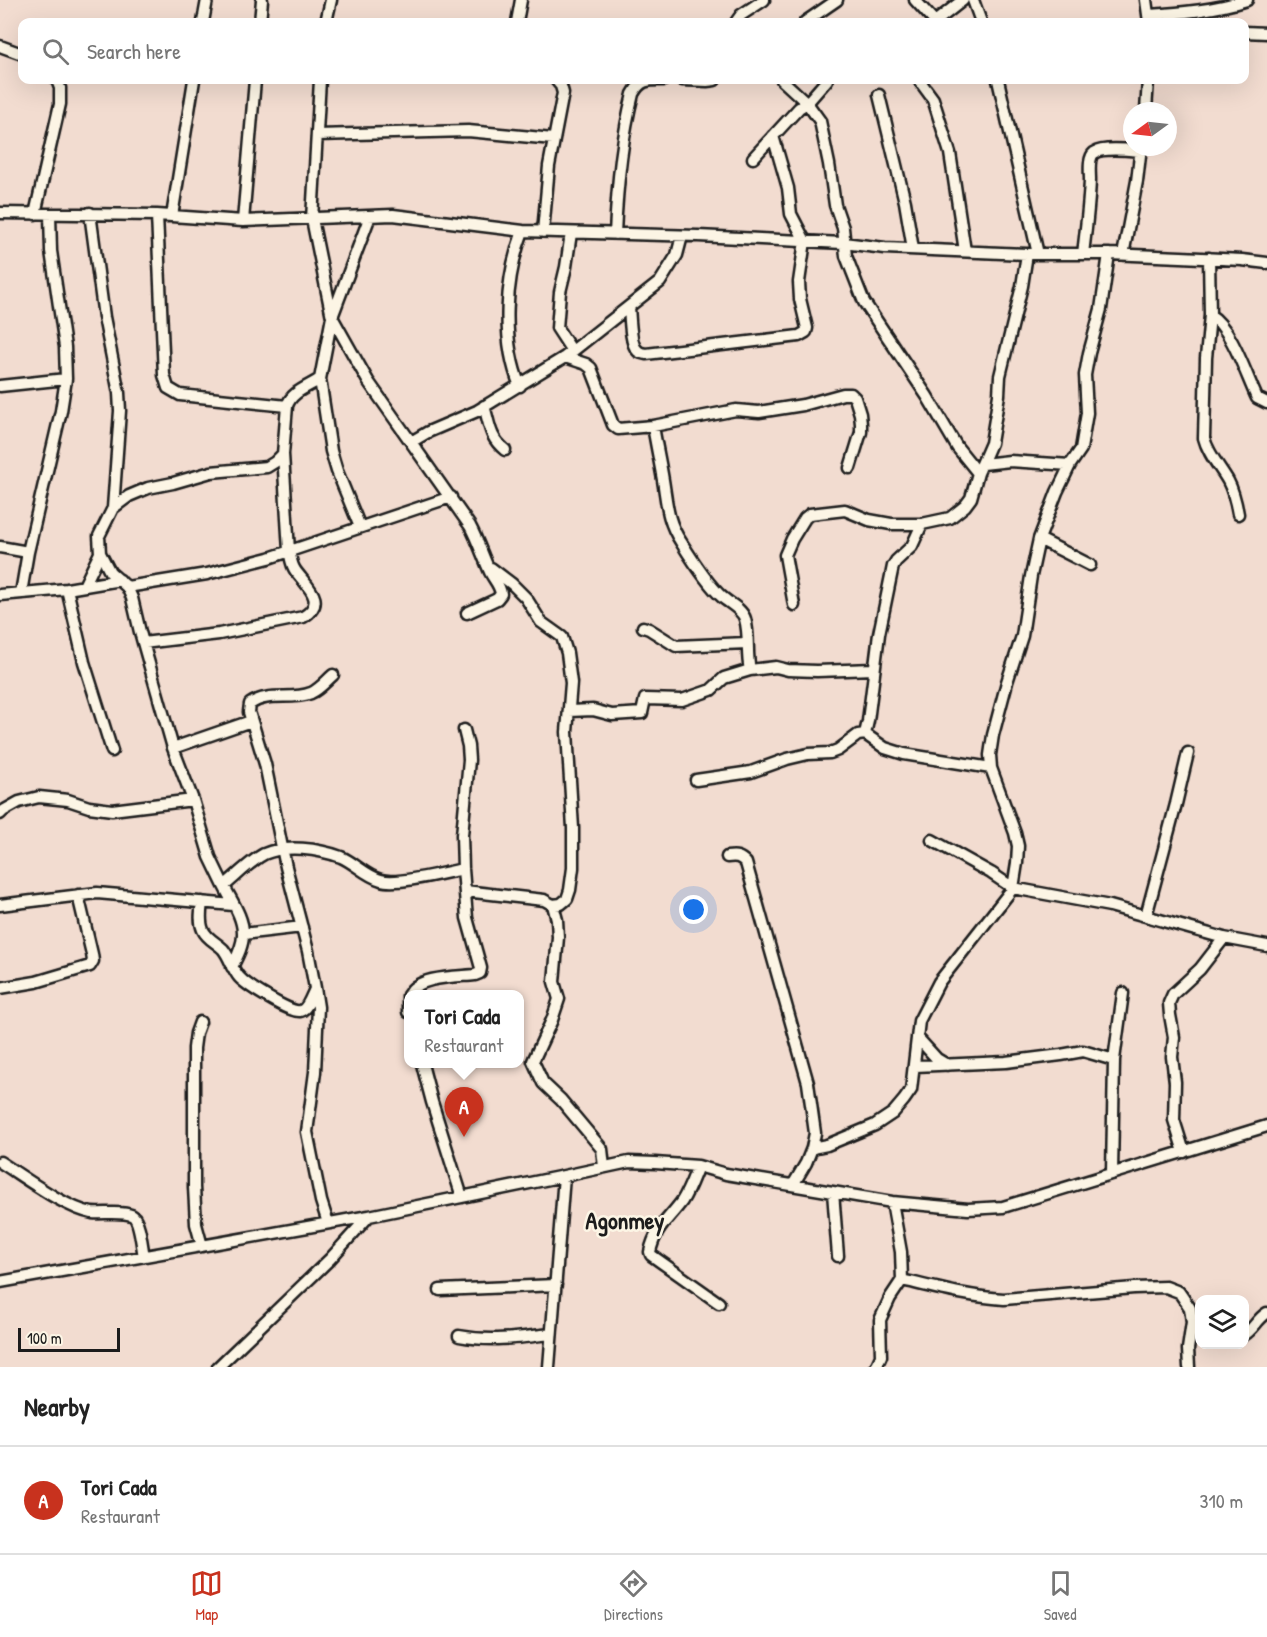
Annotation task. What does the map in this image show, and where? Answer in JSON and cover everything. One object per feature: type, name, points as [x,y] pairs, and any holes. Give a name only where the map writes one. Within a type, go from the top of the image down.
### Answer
[{"type":"street","points":[[204,18],[207,0]]},
{"type":"street","points":[[260,18],[262,0]]},
{"type":"street","points":[[327,18],[331,0]]},
{"type":"street","points":[[518,18],[521,0]]},
{"type":"street","points":[[739,18],[764,0]]},
{"type":"street","points":[[811,18],[837,0]]},
{"type":"street","points":[[915,0],[931,18]]},
{"type":"street","points":[[940,18],[963,0]]},
{"type":"street","points":[[972,0],[979,18]]},
{"type":"street","points":[[1146,0],[1149,18]]},
{"type":"street","points":[[1155,18],[1226,6],[1247,0]]},
{"type":"street","points":[[1249,32],[1267,33]]},
{"type":"street","points":[[0,46],[18,53]]},
{"type":"street","points":[[35,214],[60,104],[58,84]]},
{"type":"street","points":[[172,216],[193,84]]},
{"type":"street","points":[[243,220],[255,84]]},
{"type":"street","points":[[320,84],[312,219],[332,317],[369,381],[470,526],[500,588],[501,594],[497,598],[467,614]]},
{"type":"street","points":[[543,232],[554,139],[563,93],[559,84]]},
{"type":"street","points":[[615,234],[621,152],[633,94],[641,84]]},
{"type":"street","points":[[786,84],[807,103],[820,121],[835,205],[843,228],[846,256],[864,302],[927,396],[957,447],[980,468]]},
{"type":"street","points":[[753,158],[824,84]]},
{"type":"street","points":[[922,84],[933,99],[950,153],[964,251]]},
{"type":"street","points":[[795,605],[785,555],[792,539],[810,514],[845,510],[870,520],[891,524],[922,524],[950,518],[965,506],[970,498],[991,443],[1000,376],[1022,285],[1033,254],[999,84]]},
{"type":"street","points":[[1147,102],[1148,84]]},
{"type":"street","points":[[879,95],[914,249]]},
{"type":"street","points":[[317,135],[468,131],[554,139]]},
{"type":"street","points":[[629,307],[635,349],[646,354],[799,336],[806,332],[799,282],[805,241],[791,214],[788,188],[773,136]]},
{"type":"street","points":[[1083,254],[1092,155],[1105,150],[1123,150]]},
{"type":"street","points":[[1123,255],[1140,156]]},
{"type":"street","points":[[0,213],[90,213],[243,220],[393,215],[523,231],[805,241],[873,247],[1033,254],[1209,258],[1267,263]]},
{"type":"street","points":[[90,213],[120,411],[113,508],[99,536],[100,553],[110,572],[123,584],[132,598],[173,748],[193,801],[210,857],[240,920],[243,934],[241,948],[232,967]]},
{"type":"street","points":[[21,593],[66,379],[51,251],[50,214]]},
{"type":"street","points":[[157,215],[164,375],[168,388],[180,395],[286,406]]},
{"type":"street","points":[[360,527],[331,451],[320,380],[332,317],[370,216]]},
{"type":"street","points":[[520,386],[512,367],[508,335],[510,280],[515,252],[523,231]]},
{"type":"street","points":[[571,233],[560,292],[558,328],[568,354],[591,368],[613,425],[618,429],[653,426],[736,410],[759,412],[803,405],[851,394],[855,398],[860,414],[861,432],[850,468]]},
{"type":"street","points":[[411,442],[520,386],[568,354],[660,282],[677,255],[681,236]]},
{"type":"street","points":[[812,1148],[827,1145],[875,1125],[893,1113],[911,1090],[919,1020],[939,982],[1013,888],[1018,846],[991,768],[993,735],[1022,636],[1039,539],[1070,465],[1081,449],[1087,413],[1085,375],[1101,309],[1109,254]]},
{"type":"street","points":[[1209,258],[1210,315],[1206,358],[1204,438],[1206,446],[1228,481],[1238,514]]},
{"type":"street","points":[[1210,315],[1217,319],[1233,345],[1257,398],[1267,402]]},
{"type":"street","points":[[0,386],[66,379]]},
{"type":"street","points":[[143,643],[219,634],[303,617],[309,614],[314,607],[315,597],[292,565],[283,454],[286,406],[292,396],[320,380]]},
{"type":"street","points":[[484,406],[490,433],[505,450]]},
{"type":"street","points":[[653,426],[666,509],[671,524],[680,541],[710,583],[720,595],[741,611],[745,619],[750,670]]},
{"type":"street","points":[[113,508],[129,496],[148,488],[211,472],[267,467],[283,454]]},
{"type":"street","points":[[980,468],[1011,461],[1070,465]]},
{"type":"street","points":[[0,594],[123,584],[207,574],[290,551],[451,497]]},
{"type":"street","points":[[865,734],[881,625],[893,567],[896,561],[912,546],[922,524]]},
{"type":"street","points":[[1039,539],[1090,566]]},
{"type":"street","points":[[0,547],[28,552]]},
{"type":"street","points":[[84,586],[100,553]]},
{"type":"street","points":[[465,891],[544,900],[553,905],[561,904],[567,899],[570,890],[573,868],[567,732],[570,672],[562,637],[541,622],[526,598],[488,567]]},
{"type":"street","points":[[66,589],[84,662],[112,751]]},
{"type":"street","points":[[643,627],[676,646],[747,642]]},
{"type":"street","points":[[569,711],[593,710],[612,715],[642,713],[645,699],[682,700],[711,690],[724,678],[750,670],[776,667],[788,670],[817,671],[874,669]]},
{"type":"street","points":[[328,1223],[321,1201],[307,1132],[316,1062],[318,1007],[265,764],[249,712],[250,704],[257,699],[267,696],[303,695],[322,686],[333,675]]},
{"type":"street","points":[[173,748],[251,722]]},
{"type":"street","points":[[411,990],[424,981],[480,973],[481,968],[467,918],[463,869],[462,834],[469,760],[464,730]]},
{"type":"street","points":[[696,780],[751,772],[808,754],[830,753],[838,750],[858,735],[865,734],[885,748],[904,754],[991,768]]},
{"type":"street","points":[[1146,916],[1188,753]]},
{"type":"street","points":[[0,814],[19,802],[39,796],[112,810],[193,801]]},
{"type":"street","points":[[932,840],[1013,888],[1110,906],[1224,938],[1267,946]]},
{"type":"street","points":[[224,886],[263,855],[283,848],[308,849],[342,857],[370,876],[382,881],[396,881],[463,869]]},
{"type":"street","points":[[727,857],[738,856],[746,863],[808,1083],[815,1133],[807,1163],[793,1185]]},
{"type":"street","points":[[0,905],[97,893],[233,905]]},
{"type":"street","points":[[0,988],[36,982],[90,966],[93,961],[92,954],[78,895]]},
{"type":"street","points":[[202,902],[200,921],[203,931],[209,939],[226,952],[239,978],[248,985],[295,1011],[304,1010],[315,988]]},
{"type":"street","points":[[553,905],[558,937],[554,982],[559,999],[533,1061],[543,1083],[602,1149],[604,1167]]},
{"type":"street","points":[[243,934],[302,927]]},
{"type":"street","points":[[1184,1152],[1174,1120],[1175,1082],[1172,1057],[1174,1037],[1169,1003],[1173,994],[1200,969],[1224,938]]},
{"type":"street","points":[[1112,1173],[1114,1060],[1123,993]]},
{"type":"street","points":[[200,1022],[194,1048],[194,1187],[196,1224],[202,1246]]},
{"type":"street","points":[[917,1037],[937,1059],[947,1065]]},
{"type":"street","points":[[915,1066],[1006,1062],[1083,1051],[1114,1060]]},
{"type":"street","points":[[423,1068],[462,1197]]},
{"type":"street","points":[[0,1282],[369,1216],[629,1162],[698,1167],[892,1203],[968,1209],[1003,1206],[1267,1126]]},
{"type":"street","points":[[0,1162],[77,1209],[133,1216],[137,1221],[144,1256]]},
{"type":"street","points":[[698,1167],[684,1198],[659,1227],[650,1252],[651,1255],[719,1303]]},
{"type":"street","points":[[549,1367],[564,1176]]},
{"type":"street","points":[[832,1191],[838,1256]]},
{"type":"street","points":[[876,1367],[881,1356],[880,1320],[890,1298],[902,1280],[901,1252],[892,1203]]},
{"type":"street","points":[[218,1367],[330,1259],[369,1216]]},
{"type":"street","points":[[902,1280],[959,1294],[1004,1299],[1166,1287],[1179,1292],[1190,1308],[1195,1336],[1188,1349],[1189,1367]]},
{"type":"street","points":[[440,1290],[556,1286]]},
{"type":"street","points":[[1249,1332],[1255,1322],[1267,1313]]},
{"type":"street","points":[[459,1336],[501,1340],[550,1334]]},
{"type":"place","name":"Tori Cada","points":[[464,1137]]},
{"type":"district","name":"Agonmey","points":[[625,1221]]}]
